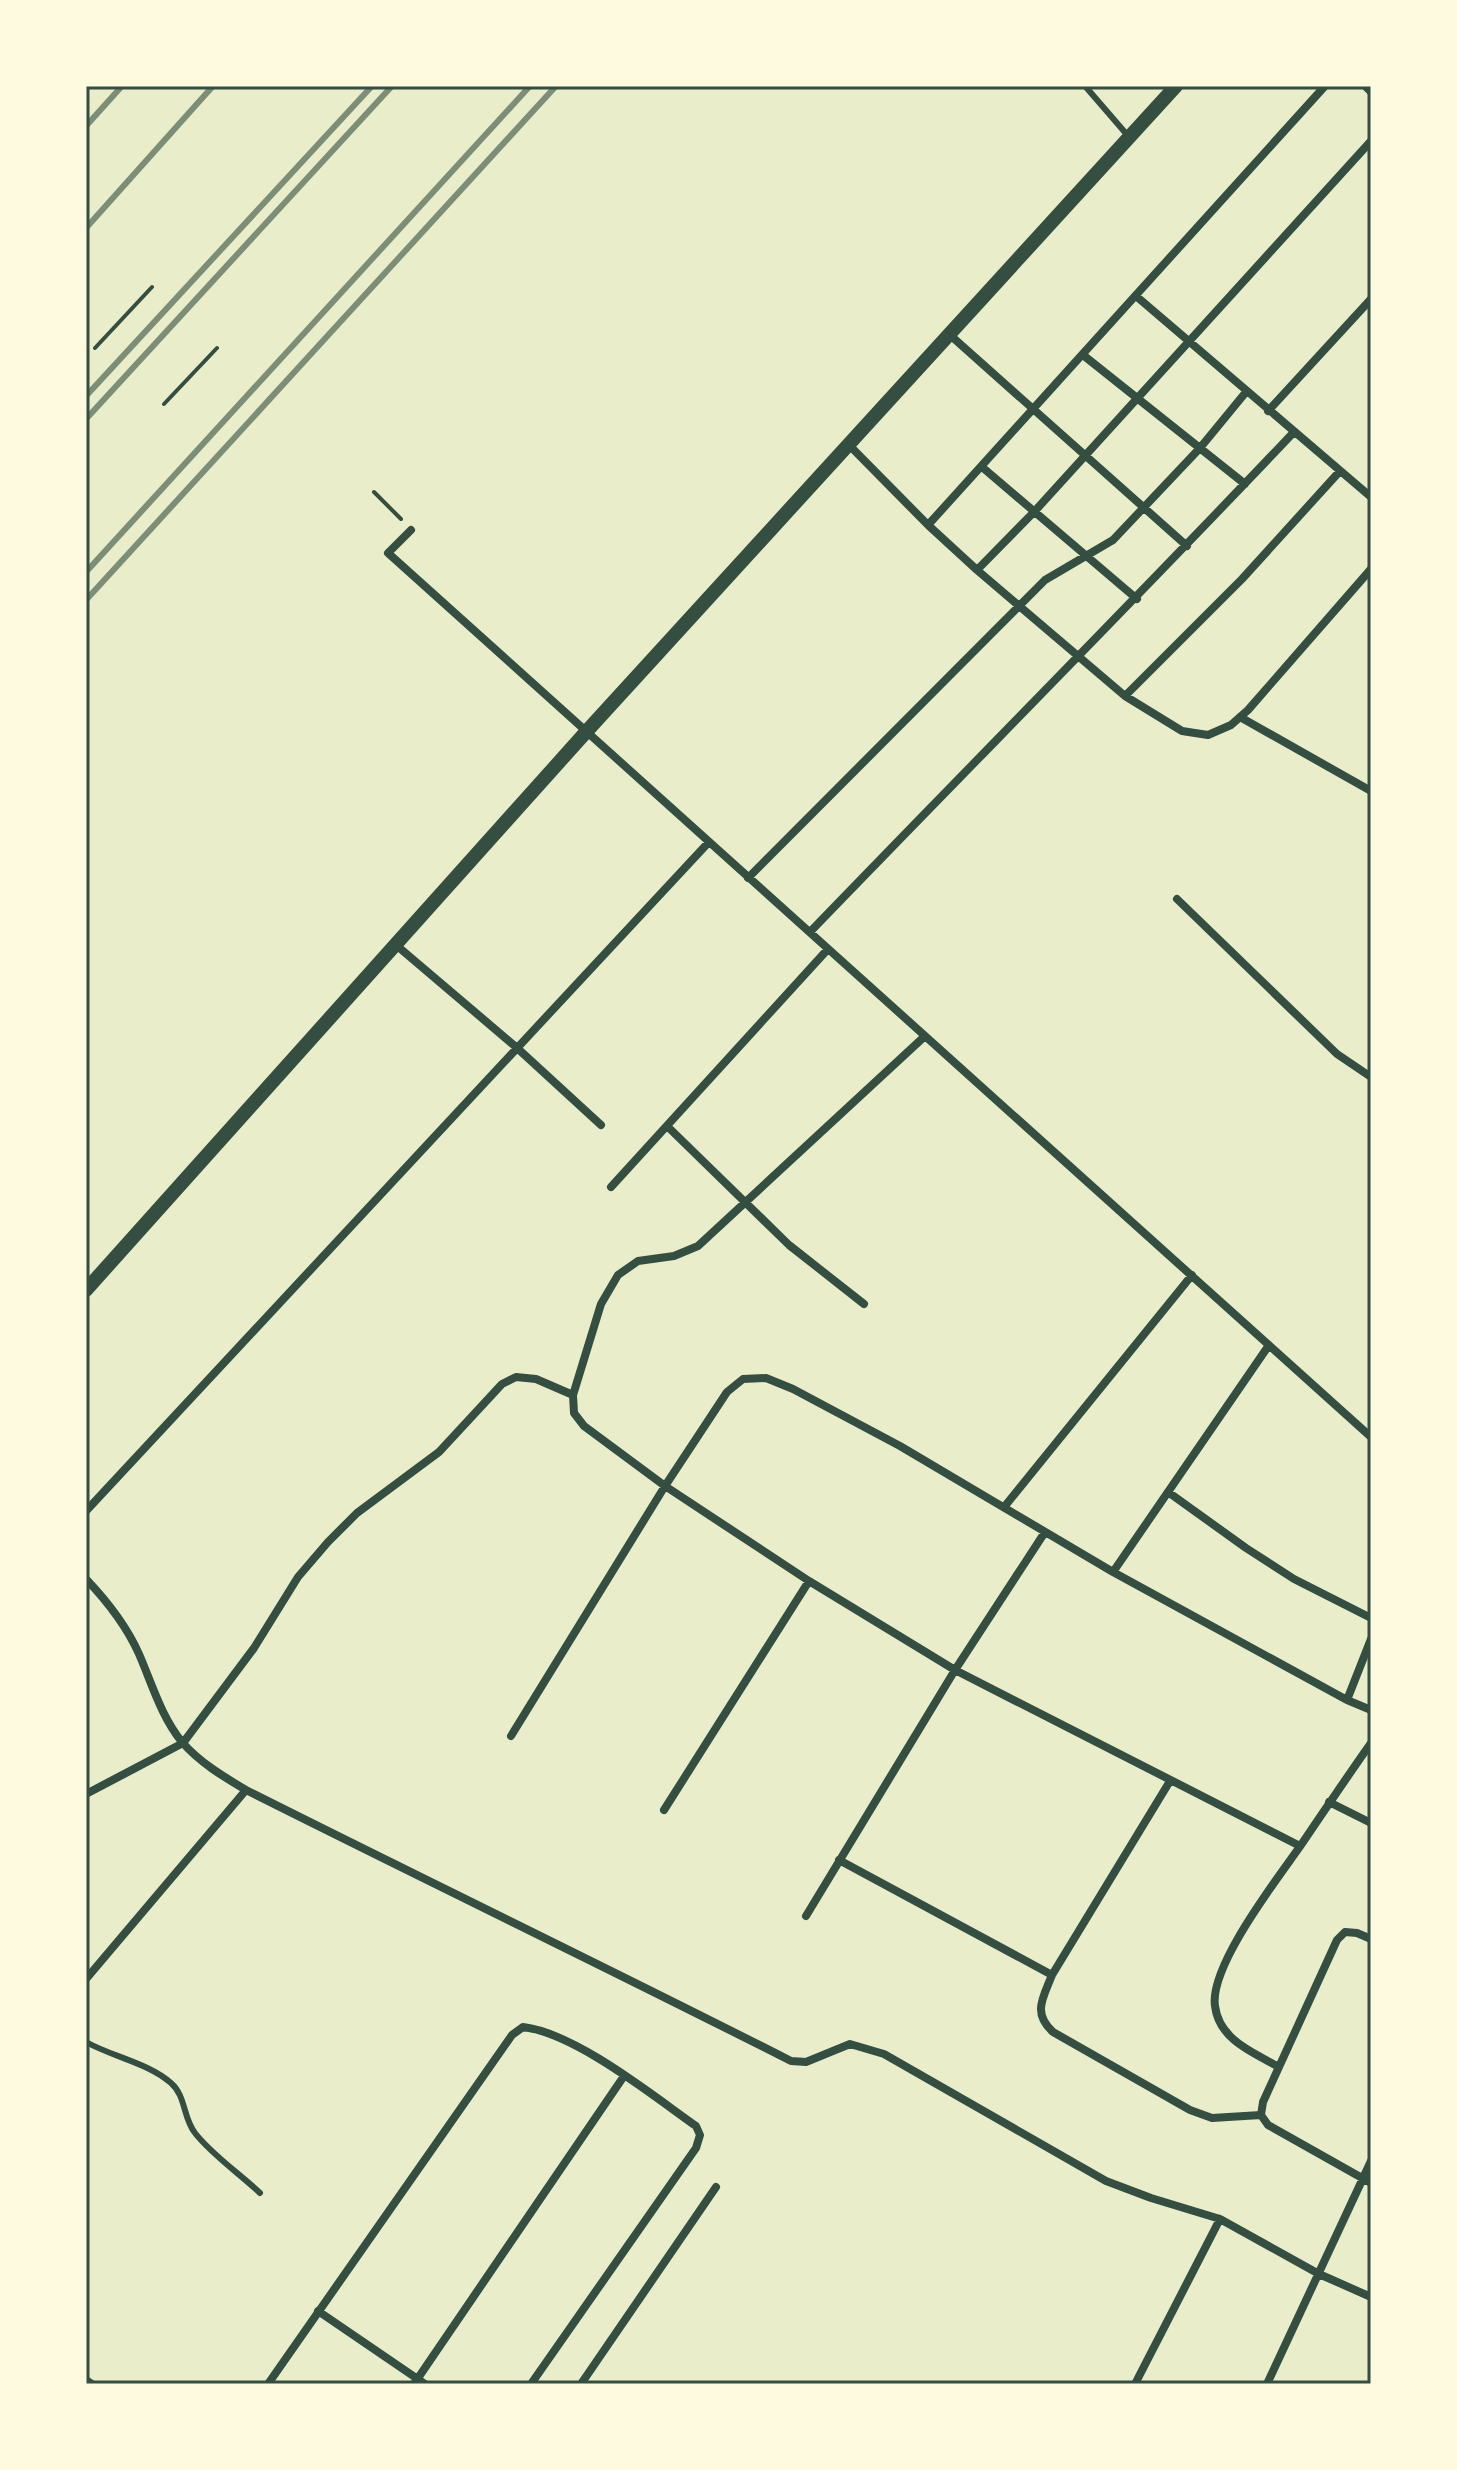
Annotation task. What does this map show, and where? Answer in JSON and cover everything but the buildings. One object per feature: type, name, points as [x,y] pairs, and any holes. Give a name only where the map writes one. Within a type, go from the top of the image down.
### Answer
[{"type":"street","points":[[86,1290],[586,732],[1176,86]]},
{"type":"street","points":[[928,525],[1325,86]]},
{"type":"street","points":[[1365,86],[1371,92]]},
{"type":"street","points":[[977,570],[1034,512],[1371,141]]},
{"type":"street","points":[[1136,296],[1371,497]]},
{"type":"street","points":[[1268,411],[1371,299]]},
{"type":"street","points":[[950,335],[1187,546]]},
{"type":"street","points":[[1083,355],[1245,484]]},
{"type":"street","points":[[748,878],[1045,580],[1113,540],[1200,448],[1246,392]]},
{"type":"street","points":[[810,932],[1078,655],[1137,599],[1294,432]]},
{"type":"street","points":[[849,445],[928,525],[1018,606],[1125,696],[1182,731],[1208,735],[1231,725],[1371,569]]},
{"type":"street","points":[[982,467],[1137,599]]},
{"type":"street","points":[[1125,696],[1242,579],[1340,471]]},
{"type":"street","points":[[411,530],[388,553],[1371,1437]]},
{"type":"street","points":[[1363,579],[1371,586]]},
{"type":"street","points":[[1240,717],[1371,791]]},
{"type":"street","points":[[86,1511],[708,843]]},
{"type":"street","points":[[1177,899],[1337,1054],[1371,1077]]},
{"type":"street","points":[[396,945],[516,1047],[601,1125]]},
{"type":"street","points":[[611,1187],[828,949]]},
{"type":"street","points":[[925,1036],[698,1246],[674,1256],[638,1261],[618,1275],[601,1304],[573,1395],[574,1413],[584,1426],[665,1486],[809,1581],[955,1670],[1300,1846]]},
{"type":"street","points":[[667,1126],[789,1245],[864,1304]]},
{"type":"street","points":[[1005,1506],[1192,1275]]},
{"type":"street","points":[[1113,1572],[1269,1345]]},
{"type":"street","points":[[86,1794],[183,1743],[254,1648],[298,1577],[328,1542],[357,1513],[439,1452],[502,1384],[516,1377],[536,1379],[573,1395]]},
{"type":"street","points":[[511,1736],[665,1486],[727,1392],[743,1379],[766,1378],[793,1389],[900,1446],[1113,1572],[1347,1700],[1371,1710]]},
{"type":"street","points":[[1168,1492],[1294,1579],[1371,1618]]},
{"type":"street","points":[[806,1916],[955,1670],[1045,1532]]},
{"type":"street","points":[[86,1579],[102,1596],[137,1651],[157,1701],[183,1743],[215,1771],[246,1790],[791,2061],[806,2062],[850,2044],[884,2054],[1106,2181],[1220,2219],[1319,2274],[1371,2297]]},
{"type":"street","points":[[664,1810],[809,1581]]},
{"type":"street","points":[[1347,1700],[1371,1639]]},
{"type":"street","points":[[1279,2067],[1240,2045],[1224,2031],[1215,2007],[1216,1985],[1259,1902],[1371,1743]]},
{"type":"street","points":[[1170,1781],[1052,1975],[1043,1999],[1043,2023],[1053,2032],[1190,2110],[1212,2118],[1261,2115]]},
{"type":"street","points":[[86,1979],[246,1790]]},
{"type":"street","points":[[1329,1802],[1371,1823]]},
{"type":"street","points":[[839,1860],[1052,1975]]},
{"type":"street","points":[[1367,2182],[1268,2125],[1261,2115],[1263,2102],[1337,1940],[1345,1932],[1371,1939]]},
{"type":"street","points":[[268,2384],[512,2035],[523,2027],[543,2029],[624,2076],[696,2126],[700,2135],[696,2148],[531,2384]]},
{"type":"street","points":[[318,2311],[419,2382],[624,2076]]},
{"type":"street","points":[[1267,2384],[1367,2182],[1371,2161]]},
{"type":"street","points":[[581,2384],[716,2187]]},
{"type":"street","points":[[1135,2384],[1220,2219]]},
{"type":"street","points":[[86,2380],[92,2384]]},
{"type":"lane","points":[[1085,86],[1129,137]]},
{"type":"lane","points":[[86,2042],[145,2068],[172,2084],[182,2099],[195,2133],[260,2193]]},
{"type":"path","points":[[95,348],[152,287]]},
{"type":"path","points":[[164,404],[217,348]]},
{"type":"path","points":[[374,492],[411,530]]},
{"type":"railway","points":[[86,126],[122,86]]},
{"type":"railway","points":[[86,228],[213,86]]},
{"type":"railway","points":[[86,396],[372,86]]},
{"type":"railway","points":[[86,419],[392,86]]},
{"type":"railway","points":[[86,572],[530,86]]},
{"type":"railway","points":[[86,600],[556,86]]}]
